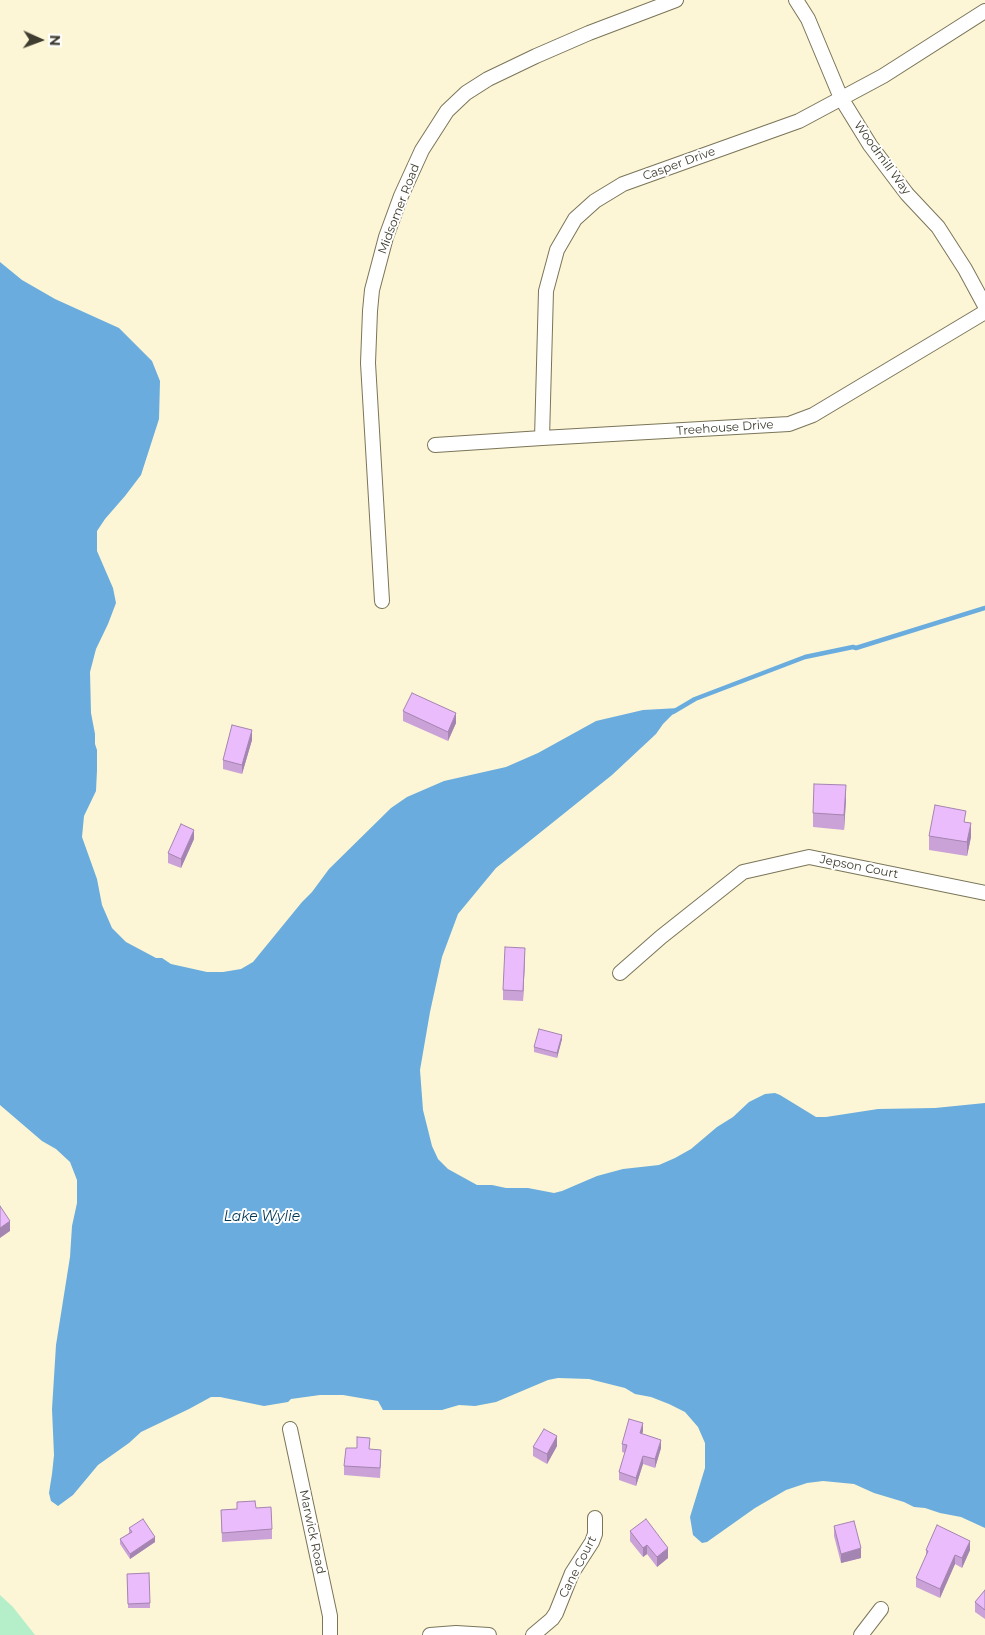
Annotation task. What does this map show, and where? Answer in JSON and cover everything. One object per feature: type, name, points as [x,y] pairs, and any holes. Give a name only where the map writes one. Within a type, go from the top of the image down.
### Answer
[{"type":"street","name":"Midsomer Road","points":[[382,601],[368,363],[370,311],[372,290],[386,237],[401,196],[422,150],[447,111],[466,93],[488,79],[589,33],[676,0]]},
{"type":"street","name":"Woodmill Way","points":[[796,0],[808,19],[841,98],[870,145],[907,194],[938,227],[965,269],[985,306]]},
{"type":"street","name":"Casper Drive","points":[[542,438],[546,291],[557,250],[575,218],[595,201],[623,184],[799,121],[884,76],[985,10]]},
{"type":"street","name":"Treehouse Drive","points":[[435,445],[789,424],[813,415],[985,312]]},
{"type":"street","name":"Jepson Court","points":[[620,973],[661,937],[743,872],[808,857],[985,893]]},
{"type":"street","name":"Marwick Road","points":[[290,1429],[330,1616],[330,1635]]},
{"type":"street","name":"Cane Court","points":[[533,1635],[552,1619],[556,1613],[572,1573],[596,1534],[595,1518]]},
{"type":"street","points":[[861,1635],[881,1608]]},
{"type":"street","points":[[430,1635],[456,1633],[489,1635]]},
{"type":"green space","points":[[0,1595],[13,1607],[35,1635],[0,1635]]},
{"type":"water","name":"Lake Wylie","points":[[0,262],[22,280],[55,299],[119,328],[152,361],[160,381],[159,419],[141,475],[97,531],[97,551],[113,588],[116,603],[96,649],[90,672],[91,713],[97,750],[96,791],[84,816],[82,837],[97,879],[102,905],[112,928],[126,942],[171,964],[207,972],[241,969],[253,962],[329,869],[391,808],[407,797],[444,781],[506,767],[538,753],[596,721],[643,710],[679,708],[656,734],[612,775],[496,868],[458,914],[442,957],[420,1070],[423,1110],[432,1146],[438,1159],[448,1169],[477,1185],[528,1188],[554,1193],[597,1176],[623,1169],[659,1165],[675,1158],[691,1149],[717,1127],[733,1117],[749,1102],[765,1094],[775,1093],[780,1095],[816,1117],[878,1109],[935,1108],[985,1103],[985,1528],[961,1517],[914,1507],[854,1484],[823,1481],[807,1483],[786,1490],[755,1508],[707,1542],[702,1543],[693,1535],[690,1517],[705,1468],[705,1443],[698,1427],[685,1412],[651,1397],[635,1394],[625,1388],[589,1379],[558,1378],[548,1380],[496,1402],[475,1406],[459,1405],[442,1410],[383,1410],[378,1401],[343,1395],[320,1395],[291,1399],[288,1402],[264,1406],[220,1397],[211,1397],[141,1432],[98,1465],[73,1495],[58,1506],[51,1501],[49,1493],[54,1455],[52,1409],[56,1345],[70,1257],[72,1226],[77,1203],[77,1180],[70,1162],[0,1105]]},
{"type":"building","points":[[412,693],[456,713],[448,732],[403,711]]},
{"type":"building","points":[[232,725],[252,730],[242,765],[223,760]]},
{"type":"building","points":[[814,784],[846,785],[844,815],[813,813]]},
{"type":"building","points":[[935,805],[966,811],[964,822],[971,823],[967,842],[929,836]]},
{"type":"building","points":[[181,824],[194,830],[181,859],[168,853]]},
{"type":"building","points":[[505,947],[525,948],[523,991],[503,990]]},
{"type":"building","points":[[539,1029],[562,1035],[557,1053],[534,1047]]},
{"type":"building","points":[[0,1206],[10,1221],[0,1228]]},
{"type":"building","points":[[629,1419],[643,1423],[640,1433],[661,1440],[655,1459],[643,1456],[636,1478],[619,1472],[627,1445],[622,1444]]},
{"type":"building","points":[[544,1429],[557,1436],[547,1454],[533,1447]]},
{"type":"building","points":[[357,1437],[370,1438],[369,1449],[381,1450],[380,1468],[344,1466],[346,1448],[357,1448]]},
{"type":"building","points":[[255,1501],[256,1508],[271,1507],[272,1529],[222,1533],[221,1510],[237,1509],[237,1502]]},
{"type":"building","points":[[143,1519],[155,1537],[130,1554],[120,1539],[132,1532],[129,1528]]},
{"type":"building","points":[[646,1519],[668,1548],[657,1557],[647,1545],[643,1548],[630,1531]]},
{"type":"building","points":[[854,1521],[861,1548],[841,1554],[834,1526]]},
{"type":"building","points":[[937,1525],[970,1541],[962,1558],[955,1555],[940,1589],[916,1578]]},
{"type":"building","points":[[149,1573],[150,1603],[128,1604],[127,1574]]},
{"type":"building","points":[[985,1590],[985,1610],[975,1602]]},
{"type":"waterway","points":[[673,712],[695,699],[805,657],[853,647],[856,648],[985,608]]}]
